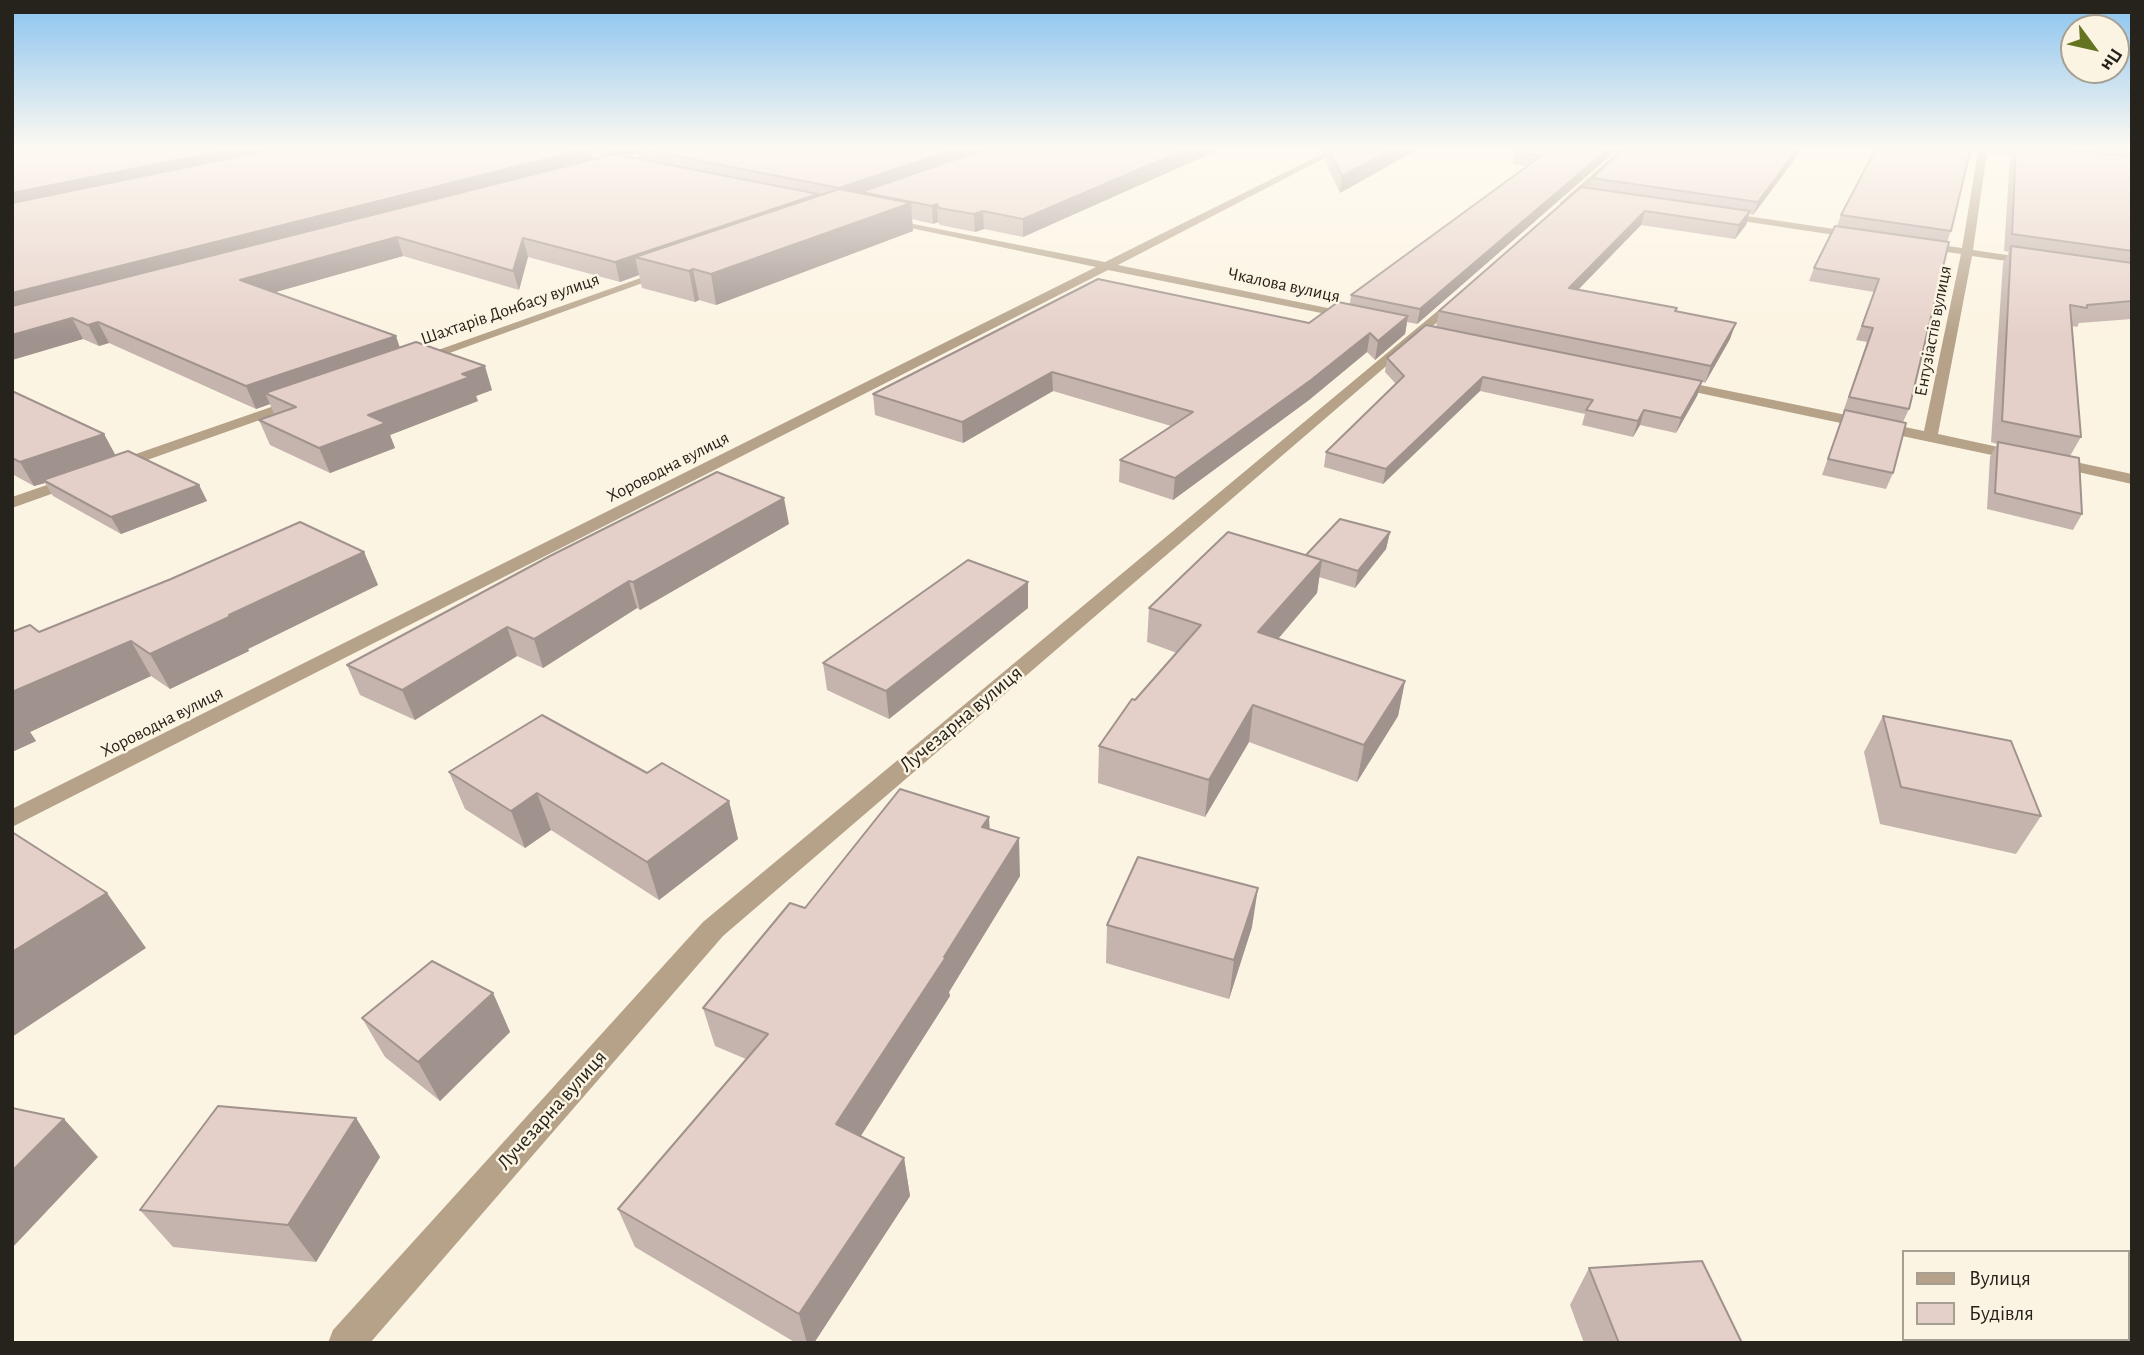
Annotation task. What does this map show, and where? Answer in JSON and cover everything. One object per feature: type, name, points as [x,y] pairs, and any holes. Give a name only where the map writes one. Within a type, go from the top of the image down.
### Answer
[{"type":"street","name":"Хороводна вулиця","points":[[12,819],[1216,211]]},
{"type":"street","points":[[1545,221],[1559,211]]},
{"type":"street","name":"Ентузіастів вулиця","points":[[1930,437],[1967,252],[1971,211]]},
{"type":"street","points":[[1710,214],[1872,238]]},
{"type":"street","name":"Чкалова вулиця","points":[[868,216],[1367,320]]},
{"type":"street","points":[[1913,244],[2049,264]]},
{"type":"street","name":"Шахтарів Донбасу вулиця","points":[[403,365],[677,268]]},
{"type":"street","name":"Лучезарна вулиця","points":[[346,1343],[713,929],[1473,285]]},
{"type":"street","points":[[1662,381],[2132,479]]},
{"type":"street","points":[[12,503],[312,397]]},
{"type":"building","points":[[12,211],[338,211],[12,293]]},
{"type":"building","points":[[387,211],[767,211],[615,262],[523,238],[513,271],[397,237],[240,280],[396,336],[246,386],[98,322],[88,325],[72,318],[12,335],[12,306]]},
{"type":"building","points":[[772,211],[888,211],[711,274],[635,257]]},
{"type":"building","points":[[958,211],[982,211],[974,214]]},
{"type":"building","points":[[984,211],[1041,211],[1023,219]]},
{"type":"building","points":[[1466,211],[1535,211],[1420,309],[1351,295]]},
{"type":"building","points":[[1553,211],[1645,211],[1569,288],[1677,308],[1675,311],[1736,323],[1711,366],[1439,311]]},
{"type":"building","points":[[1647,211],[1750,211],[1739,225]]},
{"type":"building","points":[[1843,211],[1956,211],[1951,231],[1841,215]]},
{"type":"building","points":[[2013,211],[2132,211],[2132,251],[2012,234]]},
{"type":"building","points":[[1835,226],[1949,242],[1909,409],[1849,397],[1873,328],[1862,326],[1879,279],[1814,268]]},
{"type":"building","points":[[2011,246],[2132,263],[2132,301],[2087,305],[2087,308],[2070,305],[2081,437],[2002,421]]},
{"type":"building","points":[[1098,279],[1309,323],[1338,302],[1408,316],[1378,341],[1370,333],[1311,380],[1175,478],[1120,460],[1193,412],[1052,372],[962,422],[873,394]]},
{"type":"building","points":[[1426,325],[1702,381],[1681,418],[1644,410],[1638,421],[1586,410],[1593,400],[1483,377],[1386,469],[1326,452],[1404,376],[1387,358]]},
{"type":"building","points":[[416,342],[485,366],[462,374],[470,377],[368,415],[386,423],[319,448],[259,420],[296,407],[265,393]]},
{"type":"building","points":[[12,391],[104,434],[20,462],[12,458]]},
{"type":"building","points":[[1845,410],[1906,423],[1893,473],[1828,459]]},
{"type":"building","points":[[1998,442],[2079,458],[2082,514],[1995,493]]},
{"type":"building","points":[[128,451],[199,485],[111,517],[43,480]]},
{"type":"building","points":[[717,472],[784,498],[633,582],[629,581],[534,639],[507,627],[402,690],[347,665],[550,556]]},
{"type":"building","points":[[1340,519],[1390,532],[1358,571],[1306,555]]},
{"type":"building","points":[[300,522],[364,552],[150,654],[131,641],[12,692],[12,632],[30,625],[39,632],[171,579]]},
{"type":"building","points":[[1228,532],[1322,560],[1258,632],[1405,681],[1364,745],[1253,705],[1209,780],[1099,746],[1132,699],[1135,700],[1201,625],[1149,608]]},
{"type":"building","points":[[968,560],[1028,582],[886,691],[823,663]]},
{"type":"building","points":[[542,715],[647,773],[662,763],[729,801],[647,862],[537,793],[511,811],[449,772]]},
{"type":"building","points":[[1883,716],[2011,741],[2041,816],[1901,787]]},
{"type":"building","points":[[900,789],[989,817],[982,827],[1019,838],[946,957],[836,1124],[904,1158],[799,1314],[618,1209],[768,1034],[703,1008],[790,903],[805,908]]},
{"type":"building","points":[[12,832],[107,893],[12,952]]},
{"type":"building","points":[[1138,857],[1258,888],[1234,960],[1107,925]]},
{"type":"building","points":[[432,961],[493,993],[418,1062],[362,1018]]},
{"type":"building","points":[[218,1106],[356,1118],[288,1225],[140,1210]]},
{"type":"building","points":[[12,1108],[64,1119],[12,1171]]},
{"type":"building","points":[[1702,1261],[1742,1343],[1619,1343],[1589,1268]]}]
